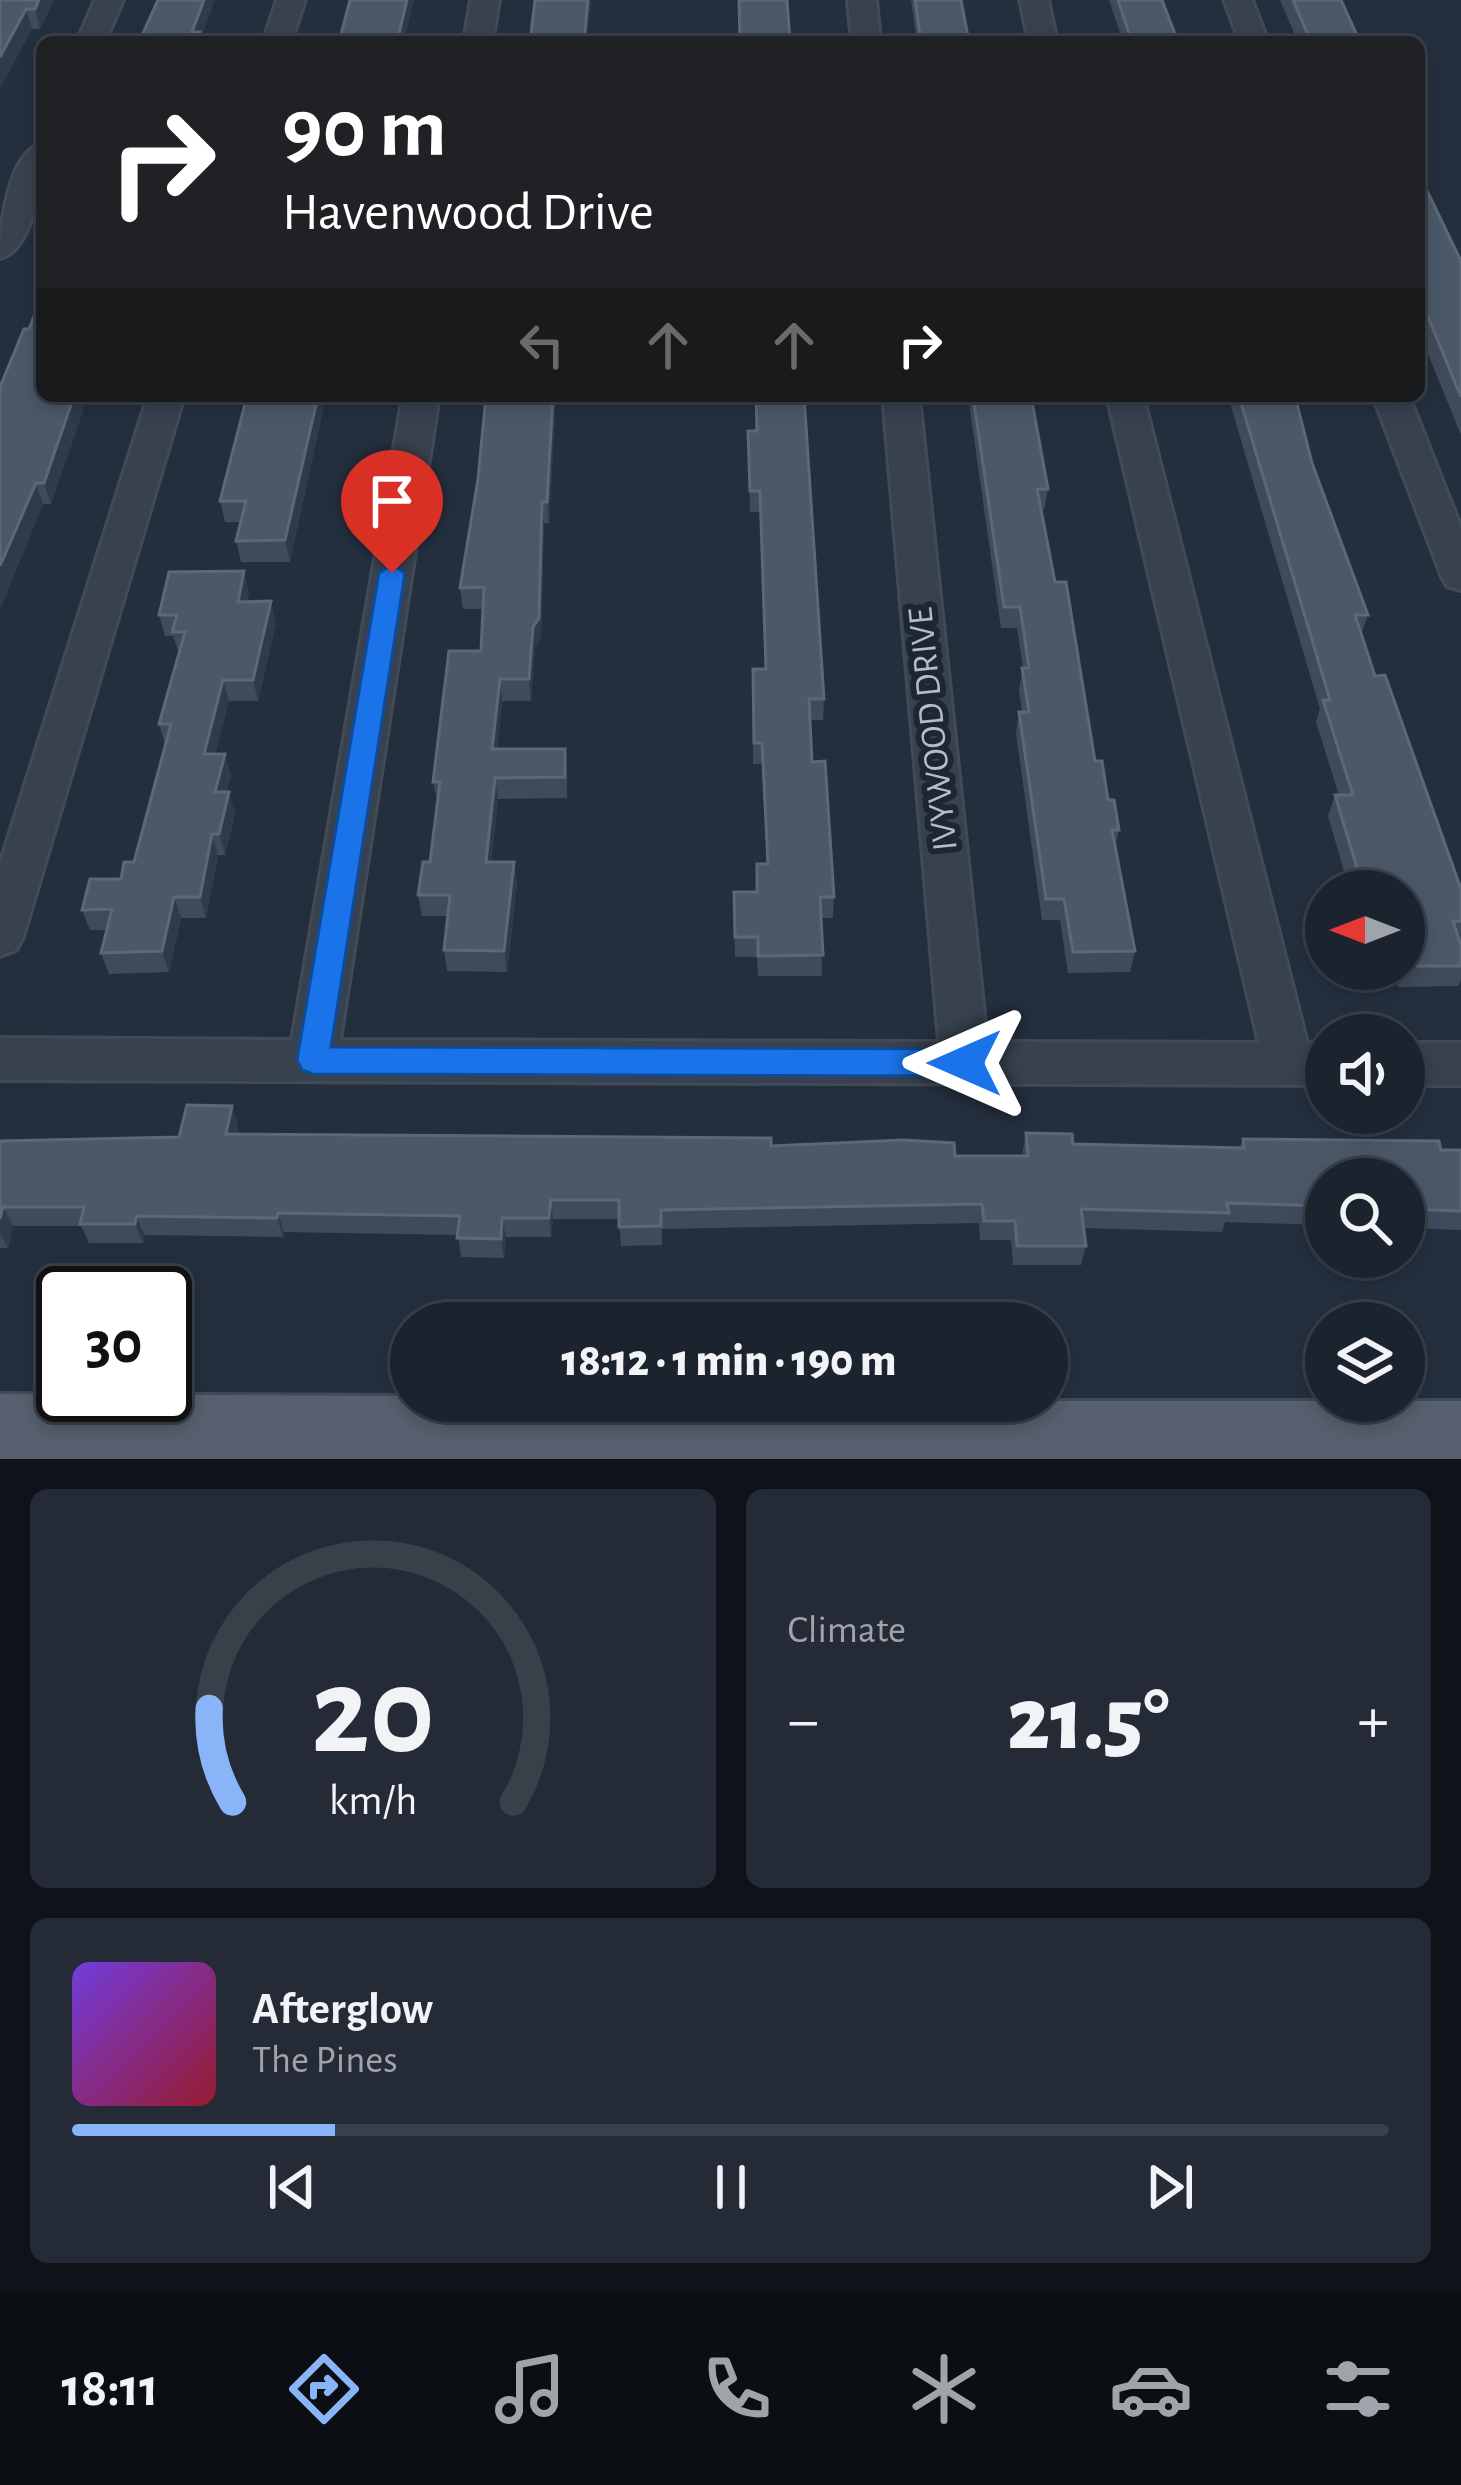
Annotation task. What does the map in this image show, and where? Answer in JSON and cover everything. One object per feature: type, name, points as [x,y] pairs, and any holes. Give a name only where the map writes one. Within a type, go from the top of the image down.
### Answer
[{"type":"main road","points":[[0,1429],[1128,1447],[1461,1436]]},
{"type":"street","points":[[94,36],[110,0]]},
{"type":"street","points":[[279,36],[291,0]]},
{"type":"street","points":[[479,36],[485,0]]},
{"type":"street","points":[[862,0],[865,36]]},
{"type":"street","points":[[1034,0],[1042,36]]},
{"type":"street","points":[[1238,0],[1252,36]]},
{"type":"street","points":[[0,248],[36,167]]},
{"type":"street","points":[[0,937],[164,402]]},
{"type":"street","points":[[313,1060],[420,402]]},
{"type":"street","name":"IVYWOOD DRIVE","points":[[902,402],[965,1063]]},
{"type":"street","points":[[1127,402],[1305,1057]]},
{"type":"street","points":[[1393,402],[1461,577]]},
{"type":"street","points":[[0,1059],[1305,1064]]},
{"type":"street","points":[[1425,1064],[1461,1064]]},
{"type":"building","points":[[0,0],[39,0],[35,9],[26,9],[0,57]]},
{"type":"building","points":[[158,0],[204,0],[192,32],[200,32],[199,36],[142,36]]},
{"type":"building","points":[[350,0],[407,0],[398,36],[341,36]]},
{"type":"building","points":[[535,0],[588,0],[585,36],[531,36]]},
{"type":"building","points":[[739,0],[787,0],[790,36],[740,36]]},
{"type":"building","points":[[915,0],[961,0],[968,36],[920,36]]},
{"type":"building","points":[[1118,0],[1162,0],[1176,36],[1130,36]]},
{"type":"building","points":[[1293,0],[1341,0],[1357,36],[1308,36]]},
{"type":"building","points":[[1425,186],[1461,261],[1461,397],[1425,310]]},
{"type":"building","points":[[36,311],[36,402],[72,402],[44,483],[36,483],[0,566],[0,387],[24,329],[29,329]]},
{"type":"building","points":[[245,402],[317,402],[285,540],[236,541],[246,501],[220,501]]},
{"type":"building","points":[[485,402],[553,402],[547,502],[542,502],[539,618],[533,627],[529,679],[500,679],[492,749],[565,749],[565,777],[495,778],[486,862],[514,862],[504,951],[444,950],[450,895],[418,895],[423,862],[430,862],[440,782],[433,782],[449,651],[481,651],[484,587],[460,588]]},
{"type":"building","points":[[756,402],[804,402],[824,699],[809,699],[812,762],[825,761],[834,897],[820,897],[823,955],[758,956],[758,937],[735,937],[734,892],[757,892],[757,864],[768,864],[762,743],[754,743],[753,669],[766,669],[760,491],[750,491],[748,431],[757,431]]},
{"type":"building","points":[[974,402],[1032,402],[1048,489],[1037,489],[1055,582],[1066,582],[1095,761],[1102,761],[1108,800],[1114,800],[1119,830],[1112,830],[1135,951],[1073,952],[1064,899],[1046,899],[1019,712],[1029,712],[1022,668],[1029,668],[1020,607],[1004,607]]},
{"type":"building","points":[[1241,402],[1297,402],[1312,463],[1368,615],[1355,615],[1375,676],[1385,675],[1461,889],[1461,921],[1453,921],[1461,966],[1425,966],[1425,870],[1358,870],[1335,795],[1353,795],[1323,700],[1330,700]]},
{"type":"building","points":[[244,571],[238,602],[271,601],[253,680],[223,680],[204,754],[225,754],[215,792],[229,792],[219,834],[212,834],[200,897],[174,897],[162,951],[101,953],[112,909],[82,910],[90,879],[121,879],[124,862],[134,862],[171,724],[159,724],[185,632],[172,632],[177,615],[159,615],[169,572]]},
{"type":"building","points":[[187,1105],[232,1106],[226,1134],[771,1138],[771,1146],[903,1140],[954,1143],[955,1156],[1028,1156],[1026,1133],[1072,1134],[1073,1144],[1244,1148],[1243,1139],[1439,1141],[1441,1150],[1461,1150],[1461,1211],[1425,1210],[1425,1158],[1305,1158],[1305,1205],[1227,1203],[1229,1213],[1081,1209],[1086,1246],[1017,1246],[1015,1221],[984,1221],[982,1204],[661,1210],[661,1226],[619,1227],[619,1200],[551,1200],[549,1218],[502,1218],[501,1239],[457,1238],[460,1216],[278,1213],[277,1218],[136,1216],[135,1224],[80,1224],[84,1207],[3,1207],[0,1219],[0,1141],[179,1137]]},
{"type":"route","points":[[392,573],[313,1060],[965,1063]]}]
